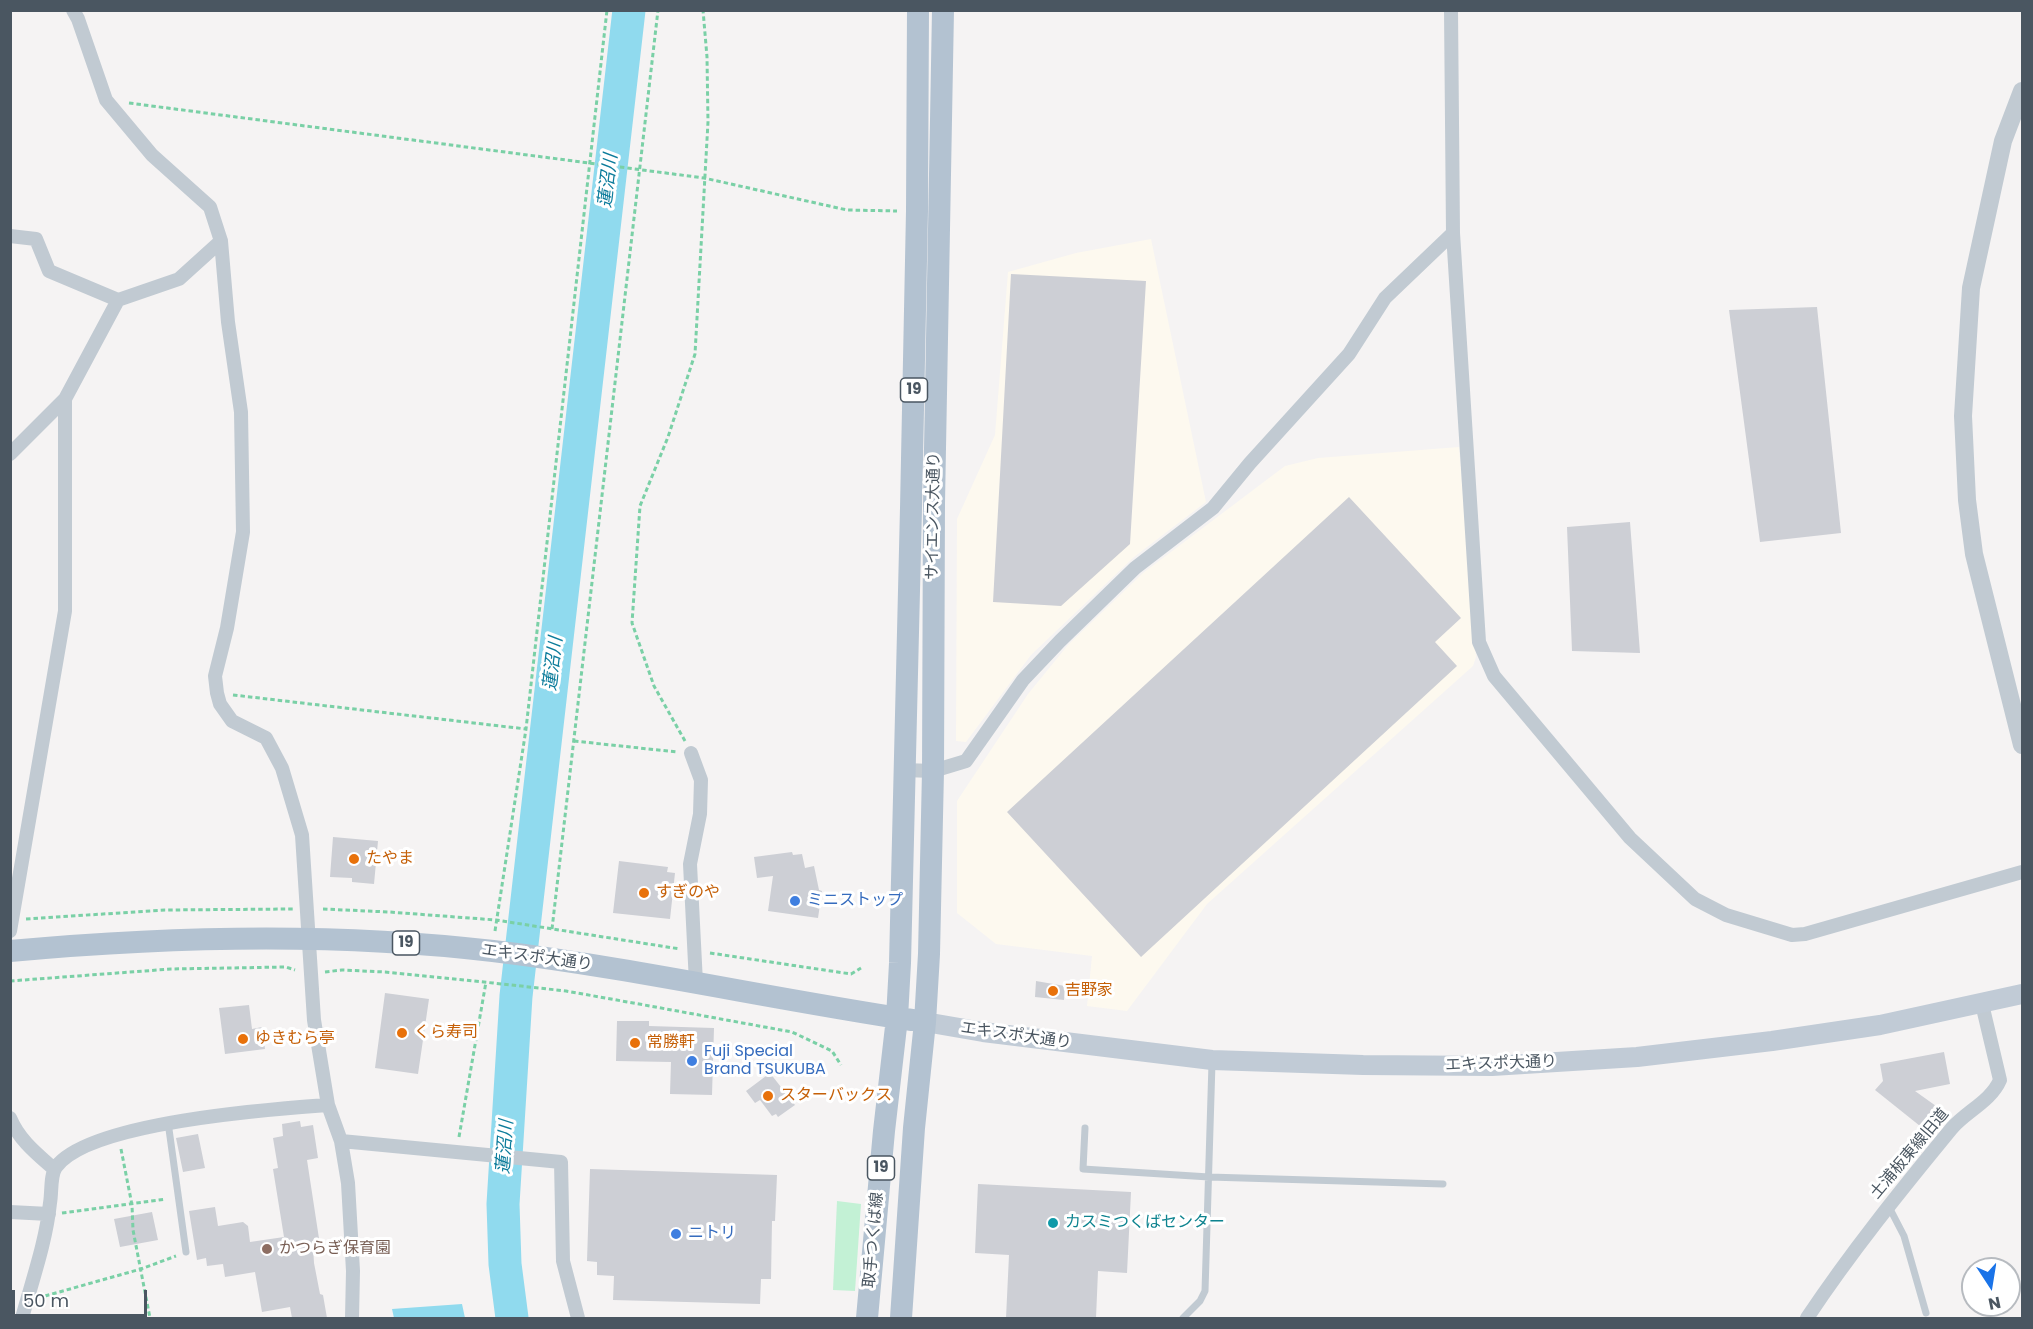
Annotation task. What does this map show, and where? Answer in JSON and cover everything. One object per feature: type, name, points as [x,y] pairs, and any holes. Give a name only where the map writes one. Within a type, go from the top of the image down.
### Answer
[{"type":"main road","name":"サイエンス大通り","points":[[897,1018],[917,211],[918,10]]},
{"type":"main road","name":"サイエンス大通り","points":[[925,1022],[929,954],[933,771],[934,503],[943,10]]},
{"type":"main road","name":"エキスポ大通り","points":[[10,951],[164,940],[309,938],[405,943],[543,958],[983,1032],[1212,1060],[1363,1065],[1492,1066],[1637,1057],[1880,1025],[2022,994]]},
{"type":"main road","name":"取手つくば線","points":[[867,1318],[897,1018]]},
{"type":"main road","name":"取手つくば線","points":[[901,1318],[914,1128],[925,1022]]},
{"type":"street","points":[[73,10],[106,100],[152,155],[210,207],[221,241],[228,322],[241,412],[243,532],[227,628],[215,676],[217,693],[220,705],[232,721],[266,738],[282,768],[302,835],[314,1020],[328,1105],[341,1141],[348,1183],[353,1271],[352,1318]]},
{"type":"street","points":[[1451,10],[1453,232],[1479,642],[1494,676],[1630,838],[1695,899],[1726,915],[1792,935],[1805,934],[2022,872]]},
{"type":"street","points":[[2022,91],[2003,141],[1971,288],[1963,416],[1967,500],[1974,554],[2022,745]]},
{"type":"street","points":[[904,770],[933,771],[966,761],[1023,680],[1059,640],[1135,568],[1213,508],[1250,463],[1349,354],[1385,298],[1453,232]]},
{"type":"street","points":[[10,236],[36,239],[49,271],[118,300],[179,279],[221,241]]},
{"type":"street","points":[[10,454],[65,399],[118,300]]},
{"type":"street","points":[[12,925],[65,611],[65,399]]},
{"type":"street","points":[[691,753],[701,780],[700,814],[690,864],[696,983]]},
{"type":"street","name":"土浦板東線旧道","points":[[1807,1318],[1888,1205],[1962,1117],[1995,1091],[2000,1080],[1982,1004]]},
{"type":"street","points":[[22,1318],[49,1214],[54,1169],[69,1155],[90,1145],[168,1122],[328,1105]]},
{"type":"street","points":[[10,1118],[15,1129],[31,1149],[54,1169]]},
{"type":"street","points":[[341,1141],[561,1161],[563,1262],[578,1318]]},
{"type":"street","points":[[10,1212],[49,1214]]},
{"type":"lane","points":[[1183,1318],[1200,1301],[1206,1291],[1212,1060]]},
{"type":"lane","points":[[168,1122],[186,1252]]},
{"type":"lane","points":[[1085,1128],[1083,1169],[1209,1177],[1443,1184]]},
{"type":"lane","points":[[1888,1205],[1904,1236],[1926,1313]]},
{"type":"path","points":[[497,952],[496,920],[526,729],[607,10]]},
{"type":"path","points":[[12,925],[165,910],[308,909],[496,920],[551,929],[658,10]]},
{"type":"path","points":[[691,753],[654,686],[632,623],[640,506],[668,437],[695,354],[708,122],[707,57],[703,10]]},
{"type":"path","points":[[106,100],[704,178],[847,210],[917,211]]},
{"type":"path","points":[[217,693],[526,729]]},
{"type":"path","points":[[574,741],[691,753]]},
{"type":"path","points":[[10,981],[171,969],[286,967],[300,974],[342,970],[486,982],[544,989],[792,1032],[832,1051],[841,1065]]},
{"type":"path","points":[[459,1140],[486,982]]},
{"type":"path","points":[[118,1136],[132,1205],[133,1230],[150,1318]]},
{"type":"path","points":[[49,1214],[132,1205],[179,1197]]},
{"type":"path","points":[[27,1300],[141,1269],[186,1252]]},
{"type":"shaded area","points":[[1151,239],[1206,502],[1134,557],[1031,655],[966,742],[956,741],[957,519],[995,435],[1008,272],[1076,253]]},
{"type":"shaded area","points":[[1459,447],[1476,657],[1473,666],[1207,904],[1127,1011],[1087,1006],[1092,956],[996,944],[957,913],[957,801],[1028,694],[1068,645],[1143,573],[1285,466],[1318,458]]},
{"type":"green space","points":[[837,1201],[861,1204],[855,1291],[833,1290]]},
{"type":"water","points":[[462,1304],[465,1318],[394,1318],[392,1309]]},
{"type":"building","points":[[1011,274],[1146,281],[1130,544],[1061,606],[993,602]]},
{"type":"building","points":[[1817,307],[1841,533],[1760,542],[1729,310]]},
{"type":"building","points":[[1349,497],[1461,618],[1435,642],[1457,666],[1141,957],[1007,812]]},
{"type":"building","points":[[1630,522],[1640,653],[1572,651],[1567,527]]},
{"type":"building","name":"たやま","points":[[333,837],[378,841],[374,884],[352,882],[352,878],[330,877]]},
{"type":"building","points":[[792,852],[793,855],[802,854],[805,868],[814,866],[819,890],[822,891],[818,918],[768,911],[773,876],[757,878],[754,857]]},
{"type":"building","name":"すぎのや","points":[[619,861],[668,867],[667,872],[675,873],[670,919],[613,913]]},
{"type":"building","name":"吉野家","points":[[1036,981],[1065,986],[1064,1000],[1035,997]]},
{"type":"building","name":"くら寿司","points":[[385,993],[429,999],[418,1074],[375,1068]]},
{"type":"building","name":"ゆきむら亭","points":[[249,1005],[252,1029],[262,1027],[265,1049],[225,1054],[219,1008]]},
{"type":"building","points":[[617,1021],[649,1021],[649,1026],[714,1028],[712,1095],[670,1094],[671,1062],[616,1061]]},
{"type":"building","points":[[1944,1052],[1950,1084],[1915,1091],[1936,1106],[1920,1126],[1875,1090],[1883,1081],[1880,1064]]},
{"type":"building","name":"スターバックス","points":[[770,1073],[795,1105],[778,1117],[776,1114],[772,1116],[760,1100],[755,1103],[746,1091]]},
{"type":"building","points":[[300,1121],[301,1127],[313,1125],[318,1158],[307,1160],[320,1245],[313,1247],[314,1263],[327,1318],[292,1318],[290,1307],[262,1312],[255,1272],[225,1277],[223,1264],[207,1266],[206,1258],[197,1260],[189,1211],[215,1207],[218,1226],[243,1222],[248,1226],[250,1242],[284,1237],[273,1169],[278,1168],[273,1138],[283,1136],[282,1124]]},
{"type":"building","points":[[198,1134],[205,1168],[183,1172],[176,1138]]},
{"type":"building","name":"ニトリ","points":[[590,1169],[777,1175],[775,1221],[772,1221],[771,1279],[761,1279],[760,1304],[613,1300],[614,1276],[597,1275],[597,1262],[587,1261]]},
{"type":"building","name":"カスミつくばセンター","points":[[978,1184],[1131,1192],[1127,1273],[1098,1271],[1096,1318],[1006,1318],[1009,1255],[975,1253]]},
{"type":"building","points":[[152,1212],[158,1240],[120,1247],[114,1219]]},
{"type":"waterway","name":"蓮沼川","points":[[512,1318],[505,1264],[503,1204],[516,996],[629,10]]},
{"type":"place","name":"たやま","points":[[354,859]]},
{"type":"place","name":"すぎのや","points":[[644,893]]},
{"type":"place","name":"ミニストップ","points":[[795,901]]},
{"type":"place","name":"吉野家","points":[[1053,991]]},
{"type":"place","name":"くら寿司","points":[[402,1033]]},
{"type":"place","name":"ゆきむら亭","points":[[243,1039]]},
{"type":"place","name":"常勝軒","points":[[635,1043]]},
{"type":"place","name":"Fuji Special Brand TSUKUBA","points":[[692,1061]]},
{"type":"place","name":"スターバックス","points":[[768,1096]]},
{"type":"place","name":"カスミつくばセンター","points":[[1053,1223]]},
{"type":"place","name":"ニトリ","points":[[676,1234]]},
{"type":"place","name":"かつらぎ保育園","points":[[267,1249]]}]
